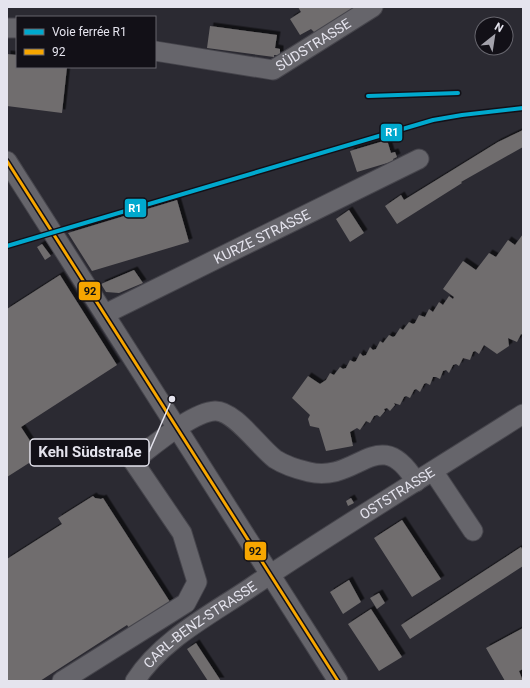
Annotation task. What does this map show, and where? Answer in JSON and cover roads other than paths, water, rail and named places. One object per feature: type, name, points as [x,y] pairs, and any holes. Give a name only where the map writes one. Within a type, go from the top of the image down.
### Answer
[{"type":"street","name":"SÜDSTRASSE","points":[[156,51],[273,70],[373,7]]},
{"type":"street","name":"KURZE STRASSE","points":[[105,314],[419,159]]},
{"type":"street","points":[[7,161],[338,681]]},
{"type":"street","points":[[62,681],[186,603],[197,582],[182,533],[133,461],[178,428],[206,412],[217,411],[229,414],[260,446],[276,459],[292,468],[312,473],[330,474],[351,467],[376,454],[386,453],[398,459],[408,469],[416,482]]},
{"type":"street","name":"OSTSTRASSE","points":[[271,574],[523,414]]},
{"type":"street","points":[[433,471],[473,531]]},
{"type":"street","name":"CARL-BENZ-STRASSE","points":[[135,681],[166,646],[271,574]]},
{"type":"rail line","name":"R1","points":[[368,96],[458,93]]},
{"type":"rail line","name":"R1","points":[[7,246],[433,120],[523,108]]},
{"type":"place","name":"Kehl Südstraße","points":[[172,399]]}]
